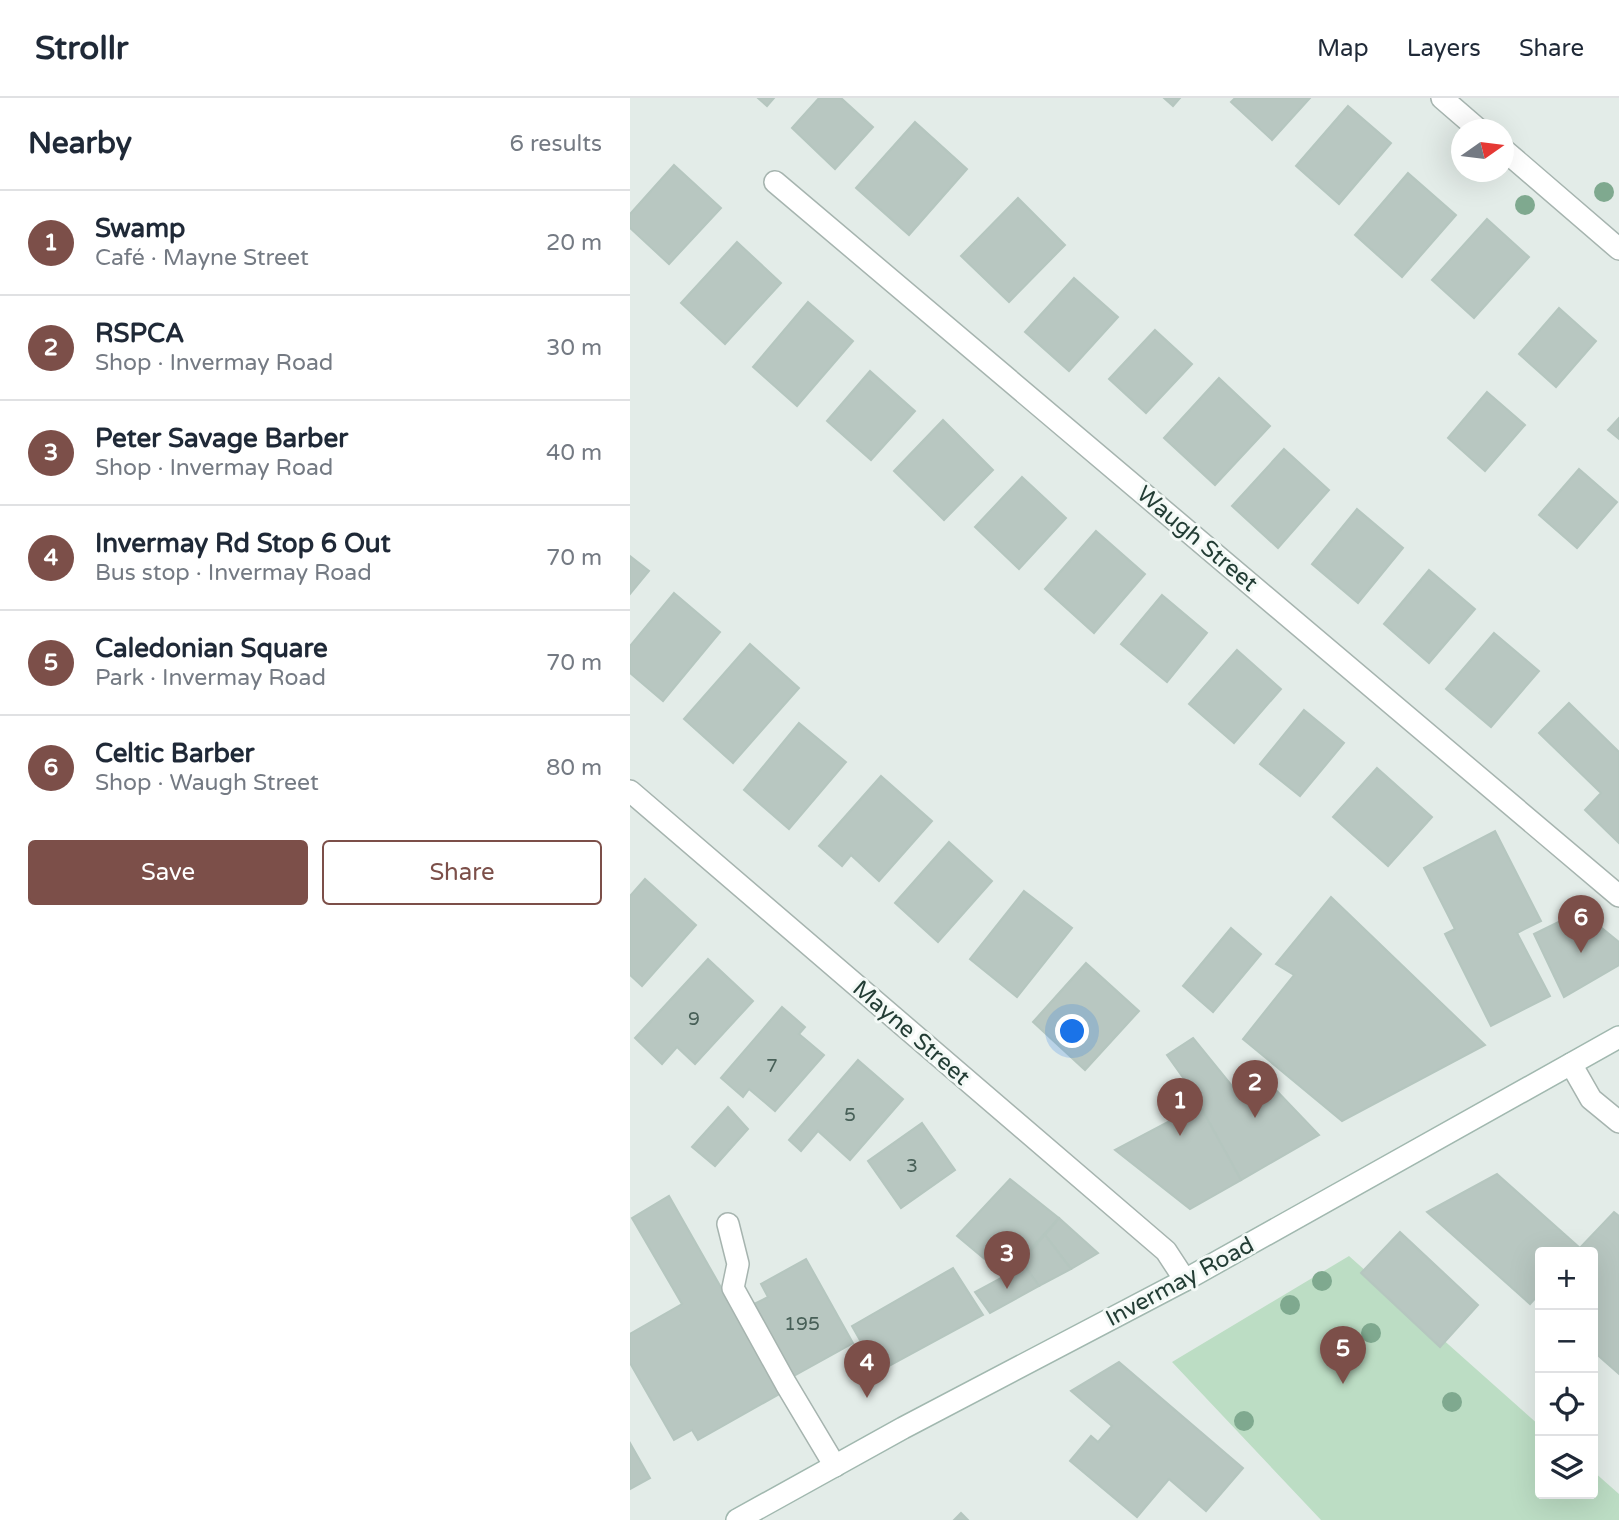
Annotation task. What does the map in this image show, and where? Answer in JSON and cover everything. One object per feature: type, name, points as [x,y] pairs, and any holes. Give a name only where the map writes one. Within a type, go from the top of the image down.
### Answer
[{"type":"street","points":[[1442,98],[1466,119]]},
{"type":"street","points":[[1514,159],[1619,249]]},
{"type":"street","name":"Waugh Street","points":[[775,182],[1619,896]]},
{"type":"street","name":"Mayne Street","points":[[630,791],[1167,1251],[1185,1280]]},
{"type":"street","name":"Invermay Road","points":[[737,1520],[1185,1280],[1619,1037]]},
{"type":"street","points":[[1571,1063],[1591,1099],[1619,1122]]},
{"type":"street","points":[[728,1224],[738,1264],[733,1288],[835,1466]]},
{"type":"green space","points":[[1349,1256],[1535,1422],[1535,1499],[1598,1499],[1598,1475],[1619,1494],[1619,1520],[1321,1520],[1172,1362]]},
{"type":"building","points":[[758,98],[774,98],[767,106]]},
{"type":"building","points":[[819,98],[841,98],[873,127],[835,169],[792,128]]},
{"type":"building","points":[[1164,98],[1180,98],[1173,106]]},
{"type":"building","points":[[1235,98],[1310,98],[1272,140],[1231,102]]},
{"type":"building","points":[[1348,106],[1391,143],[1339,204],[1296,166]]},
{"type":"building","points":[[915,122],[967,169],[909,235],[856,188]]},
{"type":"building","points":[[674,165],[721,208],[669,264],[630,228],[630,214]]},
{"type":"building","points":[[1408,173],[1456,215],[1402,277],[1355,235]]},
{"type":"building","points":[[1018,198],[1065,245],[1009,302],[961,256]]},
{"type":"building","points":[[1487,219],[1529,257],[1474,318],[1432,280]]},
{"type":"building","points":[[737,242],[781,283],[725,344],[681,303]]},
{"type":"building","points":[[1074,278],[1118,317],[1069,371],[1025,332]]},
{"type":"building","points":[[808,302],[853,341],[797,406],[753,367]]},
{"type":"building","points":[[1559,308],[1596,341],[1556,387],[1519,354]]},
{"type":"building","points":[[1155,330],[1192,364],[1146,413],[1109,379]]},
{"type":"building","points":[[870,371],[915,411],[871,460],[827,421]]},
{"type":"building","points":[[1219,378],[1270,426],[1215,485],[1164,438]]},
{"type":"building","points":[[1487,392],[1525,425],[1485,471],[1448,438]]},
{"type":"building","points":[[1619,418],[1619,439],[1608,430]]},
{"type":"building","points":[[943,420],[993,470],[944,520],[894,471]]},
{"type":"building","points":[[1284,449],[1329,490],[1278,548],[1232,506]]},
{"type":"building","points":[[1579,469],[1617,502],[1577,548],[1539,515]]},
{"type":"building","points":[[1022,477],[1066,518],[1019,569],[975,527]]},
{"type":"building","points":[[1357,509],[1403,548],[1358,603],[1312,564]]},
{"type":"building","points":[[1096,531],[1145,574],[1094,633],[1045,589]]},
{"type":"building","points":[[630,556],[649,571],[630,594]]},
{"type":"building","points":[[1429,570],[1475,609],[1429,663],[1384,624]]},
{"type":"building","points":[[674,593],[720,632],[663,701],[630,673],[630,646]]},
{"type":"building","points":[[1162,595],[1207,633],[1167,682],[1121,644]]},
{"type":"building","points":[[1494,633],[1539,671],[1491,727],[1446,689]]},
{"type":"building","points":[[750,644],[799,688],[733,763],[684,719]]},
{"type":"building","points":[[1237,650],[1281,689],[1234,743],[1189,704]]},
{"type":"building","points":[[1569,703],[1619,752],[1619,843],[1585,810],[1601,793],[1539,733]]},
{"type":"building","points":[[1304,710],[1344,743],[1300,796],[1260,764]]},
{"type":"building","points":[[799,723],[846,762],[789,829],[744,790]]},
{"type":"building","points":[[1377,768],[1432,817],[1388,866],[1333,817]]},
{"type":"building","points":[[881,776],[932,821],[879,881],[851,855],[842,866],[819,846]]},
{"type":"building","points":[[1495,831],[1541,921],[1517,933],[1550,996],[1491,1026],[1445,934],[1455,929],[1424,868]]},
{"type":"building","points":[[949,842],[992,881],[938,942],[895,903]]},
{"type":"building","points":[[645,879],[696,925],[642,986],[630,975],[630,896]]},
{"type":"building","points":[[1024,891],[1072,928],[1017,997],[970,959]]},
{"type":"building","points":[[1331,897],[1485,1045],[1342,1121],[1243,1039],[1294,975],[1276,964]]},
{"type":"building","points":[[1581,911],[1619,942],[1619,965],[1564,997],[1534,934]]},
{"type":"building","points":[[1231,928],[1261,954],[1213,1012],[1183,986]]},
{"type":"building","points":[[708,959],[753,1001],[695,1064],[677,1047],[662,1064],[635,1038]]},
{"type":"building","points":[[1086,963],[1139,1011],[1085,1070],[1033,1022]]},
{"type":"building","points":[[782,1007],[805,1027],[799,1034],[824,1055],[775,1111],[749,1089],[743,1097],[721,1078]]},
{"type":"building","points":[[1193,1038],[1245,1102],[1274,1088],[1319,1135],[1241,1180],[1189,1086],[1167,1055]]},
{"type":"building","points":[[858,1060],[903,1099],[850,1160],[818,1131],[801,1151],[789,1140]]},
{"type":"building","points":[[1189,1086],[1241,1180],[1190,1209],[1115,1150],[1170,1121],[1164,1101]]},
{"type":"building","points":[[728,1107],[748,1129],[715,1166],[692,1147]]},
{"type":"building","points":[[922,1123],[955,1170],[901,1208],[868,1161]]},
{"type":"building","points":[[1497,1174],[1579,1247],[1535,1247],[1535,1298],[1530,1304],[1427,1212]]},
{"type":"building","points":[[1010,1179],[1059,1218],[1005,1276],[957,1236]]},
{"type":"building","points":[[669,1196],[781,1393],[698,1440],[692,1430],[674,1440],[630,1363],[630,1334],[682,1304],[632,1218]]},
{"type":"building","points":[[1614,1212],[1619,1216],[1619,1374],[1598,1355],[1598,1247],[1581,1247]]},
{"type":"building","points":[[1059,1218],[1098,1253],[1071,1269],[1045,1235]]},
{"type":"building","points":[[1400,1232],[1478,1305],[1440,1347],[1361,1273]]},
{"type":"building","points":[[1045,1235],[1071,1269],[1039,1286],[1021,1261]]},
{"type":"building","points":[[806,1259],[853,1343],[792,1377],[752,1305],[768,1297],[761,1284]]},
{"type":"building","points":[[1021,1261],[1039,1286],[990,1313],[975,1292],[1005,1276]]},
{"type":"building","points":[[953,1268],[983,1315],[878,1372],[852,1326]]},
{"type":"building","points":[[1119,1362],[1243,1468],[1206,1511],[1169,1479],[1137,1517],[1070,1461],[1091,1436],[1098,1442],[1112,1426],[1071,1391]]},
{"type":"building","points":[[630,1443],[650,1478],[630,1489]]},
{"type":"building","points":[[961,1513],[968,1520],[954,1520]]},
{"type":"place","name":"Celtic Barber","points":[[1581,953]]},
{"type":"place","name":"RSPCA","points":[[1255,1118]]},
{"type":"place","name":"Swamp","points":[[1180,1136]]},
{"type":"place","name":"Peter Savage Barber","points":[[1007,1289]]},
{"type":"place","name":"Caledonian Square","points":[[1343,1384]]},
{"type":"place","name":"Invermay Rd Stop 6 Out","points":[[867,1398]]}]
